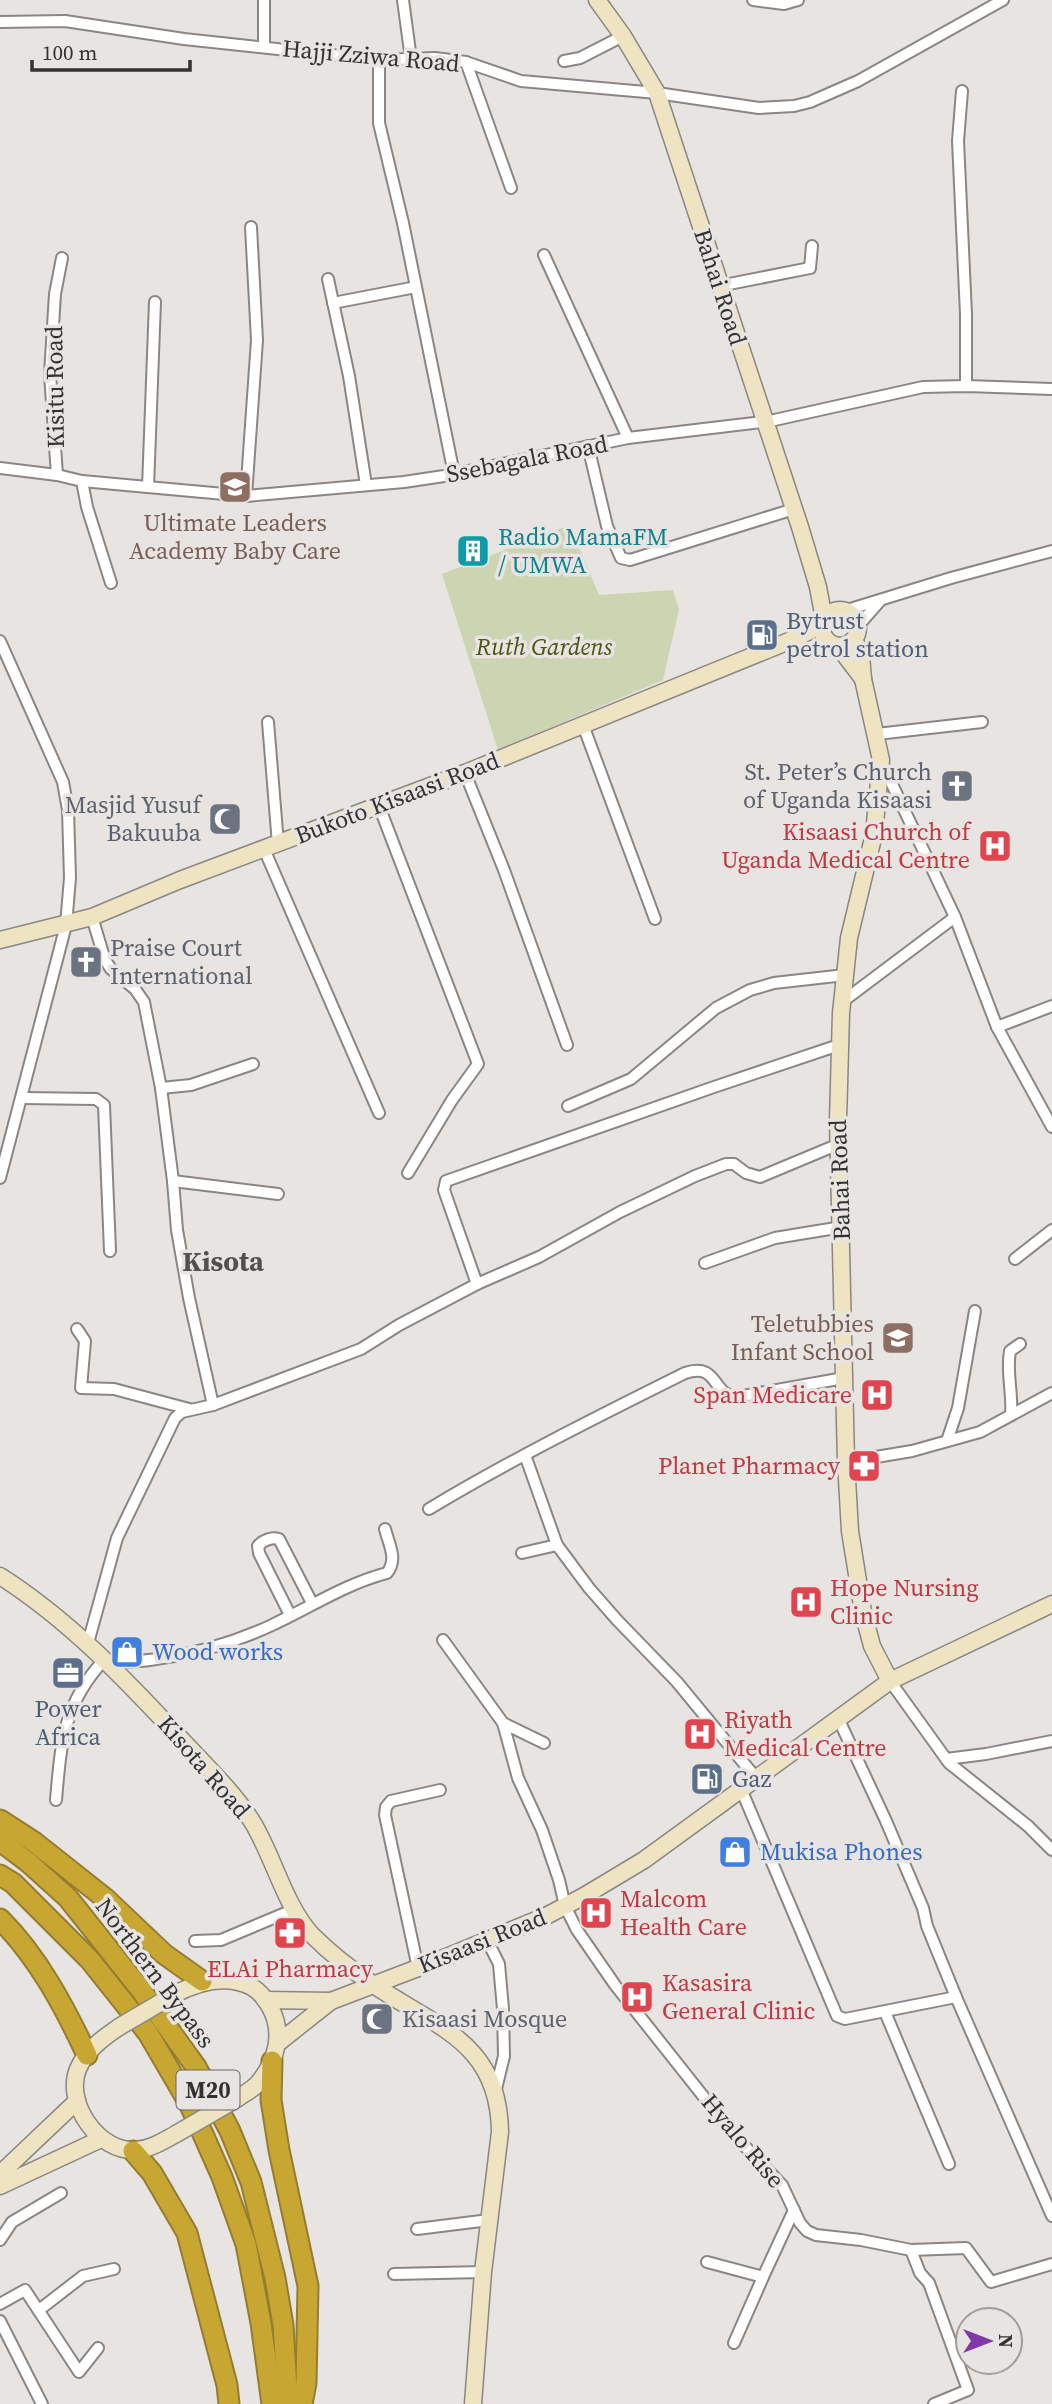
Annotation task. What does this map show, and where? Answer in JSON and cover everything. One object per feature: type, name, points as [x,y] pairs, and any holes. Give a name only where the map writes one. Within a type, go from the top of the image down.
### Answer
[{"type":"highway","points":[[0,1820],[34,1842],[106,1899],[164,1954],[202,1981]]},
{"type":"highway","name":"Northern Bypass","points":[[0,1841],[68,1898],[141,1990],[196,2067],[230,2131],[251,2182],[275,2278],[283,2325],[288,2404]]},
{"type":"highway","name":"Northern Bypass","points":[[0,1875],[13,1884],[90,1961],[148,2033],[190,2105],[222,2177],[246,2245],[261,2323],[272,2404]]},
{"type":"highway","points":[[0,1919],[13,1932],[63,2003],[87,2055]]},
{"type":"highway","points":[[275,2052],[271,2100],[307,2286],[306,2383],[302,2404]]},
{"type":"highway","points":[[133,2151],[152,2173],[187,2233],[227,2385],[229,2404]]},
{"type":"street","points":[[264,0],[264,47]]},
{"type":"street","points":[[403,0],[411,59]]},
{"type":"street","name":"Bahai Road","points":[[597,0],[623,36],[657,93],[794,509],[818,587],[823,622]]},
{"type":"street","points":[[753,0],[784,4],[798,0]]},
{"type":"street","name":"Hajji Zziwa Road","points":[[0,22],[65,21],[184,39],[379,60],[435,58],[466,62],[521,81],[657,93],[759,108],[801,106],[858,81],[1003,0]]},
{"type":"street","points":[[564,61],[580,58],[623,36]]},
{"type":"street","points":[[379,60],[379,123],[454,474]]},
{"type":"street","points":[[466,62],[511,188]]},
{"type":"street","points":[[962,91],[958,141],[966,386]]},
{"type":"street","points":[[246,496],[257,340],[251,227]]},
{"type":"street","points":[[719,286],[810,268],[812,246]]},
{"type":"street","points":[[544,256],[628,439]]},
{"type":"street","name":"Kisitu Road","points":[[57,475],[50,374],[55,294],[62,258]]},
{"type":"street","points":[[328,279],[349,376],[366,485]]},
{"type":"street","points":[[333,303],[416,288]]},
{"type":"street","points":[[148,487],[155,302]]},
{"type":"street","name":"Ssebagala Road","points":[[0,468],[82,481],[246,496],[454,474],[628,439],[765,422],[907,390],[966,386],[1052,390]]},
{"type":"street","points":[[588,446],[607,526],[621,558],[630,560],[794,509]]},
{"type":"street","points":[[82,481],[87,507],[111,583]]},
{"type":"street","points":[[880,601],[850,643],[832,643],[824,636],[823,622],[833,610],[880,601],[951,578],[1052,551]]},
{"type":"street","name":"Bahai Road","points":[[818,587],[843,610]]},
{"type":"street","points":[[843,610],[852,614],[856,632]]},
{"type":"street","name":"Bukoto Kisaasi Road","points":[[0,940],[92,917],[465,773],[789,641],[823,622]]},
{"type":"street","name":"Bahai Road","points":[[856,632],[863,679],[881,760],[874,834],[856,903],[845,975],[839,1045],[846,1462],[850,1531],[863,1612],[872,1646],[890,1681]]},
{"type":"street","points":[[0,641],[57,767],[66,795],[70,825],[66,925],[0,1178]]},
{"type":"street","name":"Bukoto Kisaasi Road","points":[[789,641],[832,643]]},
{"type":"street","name":"Bahai Road","points":[[832,643],[863,679]]},
{"type":"street","points":[[268,722],[271,846],[379,1113]]},
{"type":"street","points":[[877,734],[982,722]]},
{"type":"street","points":[[583,724],[655,919]]},
{"type":"street","points":[[881,760],[955,917],[997,1027],[1052,1127]]},
{"type":"street","points":[[465,773],[504,870],[567,1045]]},
{"type":"street","points":[[379,806],[478,1063],[408,1173]]},
{"type":"street","points":[[92,917],[105,960],[111,969],[135,989],[144,1002],[161,1088],[181,1257],[213,1405]]},
{"type":"street","points":[[842,1002],[955,917]]},
{"type":"street","points":[[568,1106],[631,1079],[716,1008],[750,990],[774,983],[845,975]]},
{"type":"street","points":[[997,1027],[1052,1006]]},
{"type":"street","points":[[477,1284],[444,1190],[446,1181],[839,1045]]},
{"type":"street","points":[[161,1088],[191,1085],[253,1064]]},
{"type":"street","points":[[22,1098],[96,1100],[104,1105],[110,1251]]},
{"type":"street","points":[[88,1643],[117,1538],[175,1418],[189,1409],[213,1405],[361,1349],[399,1325],[477,1284],[524,1264],[620,1212],[706,1172],[726,1164],[734,1164],[746,1173],[760,1177],[839,1144]]},
{"type":"street","points":[[173,1181],[278,1194]]},
{"type":"street","points":[[705,1263],[775,1238],[842,1227]]},
{"type":"street","points":[[1015,1259],[1052,1230]]},
{"type":"street","points":[[947,1441],[958,1408],[975,1311]]},
{"type":"street","points":[[77,1329],[85,1341],[81,1388],[114,1389],[189,1409]]},
{"type":"street","points":[[1011,1415],[1013,1401],[1008,1360],[1010,1351],[1020,1344]]},
{"type":"street","points":[[429,1508],[578,1426],[693,1370],[708,1372],[726,1394],[737,1397],[844,1378]]},
{"type":"street","points":[[846,1462],[912,1451],[980,1432],[1052,1393]]},
{"type":"street","points":[[525,1455],[557,1545],[603,1604],[677,1682],[755,1778]]},
{"type":"street","points":[[56,1800],[66,1725],[87,1678],[106,1662],[155,1660],[211,1646],[269,1626],[312,1603],[387,1573],[393,1556],[385,1529]]},
{"type":"street","points":[[290,1615],[259,1553],[260,1543],[271,1538],[279,1539],[312,1603]]},
{"type":"street","points":[[522,1553],[557,1545]]},
{"type":"street","name":"Kisota Road","points":[[0,1576],[30,1595],[88,1643],[217,1778],[252,1822],[295,1909],[313,1936],[374,1985],[427,2017],[475,2054],[486,2070],[500,2112],[500,2132],[483,2272],[473,2404]]},
{"type":"street","name":"Kisaasi Road","points":[[331,2001],[418,1968],[565,1906],[644,1860],[890,1681],[1052,1604]]},
{"type":"street","points":[[443,1640],[503,1723],[544,1743]]},
{"type":"street","points":[[890,1681],[957,1771],[990,1794],[1052,1850]]},
{"type":"street","points":[[838,1718],[918,1896],[956,1997],[1052,2216]]},
{"type":"street","name":"Hyalo Rise","points":[[503,1723],[517,1778],[545,1839],[565,1906],[577,1930],[615,1985],[734,2135],[782,2185],[800,2223],[807,2231],[816,2235],[911,2250],[966,2248],[991,2282],[1052,2264]]},
{"type":"street","points":[[946,1759],[1052,1741]]},
{"type":"street","points":[[741,1789],[836,2016],[845,2019],[956,1997]]},
{"type":"street","points":[[418,1968],[384,1815],[391,1801],[440,1790]]},
{"type":"street","points":[[195,1941],[221,1940],[295,1909]]},
{"type":"street","points":[[486,1940],[499,1964],[503,2009],[504,2056],[495,2093]]},
{"type":"street","points":[[275,2052],[278,2030],[274,2014],[253,1987],[218,1980],[202,1981],[175,1994],[99,2041],[78,2071],[77,2101],[101,2139],[133,2151],[152,2147],[258,2084],[275,2052],[331,2001]]},
{"type":"street","points":[[265,2000],[331,2001]]},
{"type":"street","points":[[885,2012],[949,2164]]},
{"type":"street","points":[[0,2174],[77,2101]]},
{"type":"street","points":[[0,2186],[101,2139]]},
{"type":"street","points":[[0,2240],[12,2222],[61,2193]]},
{"type":"street","points":[[734,2343],[794,2210]]},
{"type":"street","points":[[417,2229],[489,2220]]},
{"type":"street","points":[[911,2250],[920,2273],[929,2283],[968,2390],[934,2404]]},
{"type":"street","points":[[706,2262],[763,2277]]},
{"type":"street","points":[[39,2310],[83,2276],[114,2269]]},
{"type":"street","points":[[394,2274],[483,2272]]},
{"type":"street","points":[[0,2304],[25,2290],[79,2372],[98,2348]]},
{"type":"street","points":[[0,2321],[42,2404]]},
{"type":"green space","name":"Ruth Gardens","points":[[570,525],[599,595],[673,590],[679,609],[663,680],[498,750],[442,574]]},
{"type":"place","name":"Ultimate Leaders Academy Baby Care","points":[[235,487]]},
{"type":"place","name":"Radio MamaFM / UMWA","points":[[473,551]]},
{"type":"place","name":"Bytrust petrol station","points":[[762,635]]},
{"type":"place","name":"St. Peter’s Church of Uganda Kisaasi","points":[[957,786]]},
{"type":"place","name":"Masjid Yusuf Bakuuba","points":[[225,819]]},
{"type":"place","name":"Kisaasi Church of Uganda Medical Centre","points":[[995,846]]},
{"type":"place","name":"Praise Court International","points":[[86,962]]},
{"type":"place","name":"Teletubbies Infant School","points":[[898,1338]]},
{"type":"place","name":"Span Medicare","points":[[877,1395]]},
{"type":"place","name":"Planet Pharmacy","points":[[864,1466]]},
{"type":"place","name":"Hope Nursing Clinic","points":[[806,1602]]},
{"type":"place","name":"Wood works","points":[[127,1652]]},
{"type":"place","name":"Power Africa","points":[[68,1673]]},
{"type":"place","name":"Riyath Medical Centre","points":[[700,1734]]},
{"type":"place","name":"Gaz","points":[[707,1779]]},
{"type":"place","name":"Mukisa Phones","points":[[735,1852]]},
{"type":"place","name":"Malcom Health Care","points":[[596,1913]]},
{"type":"place","name":"ELAi Pharmacy","points":[[290,1933]]},
{"type":"place","name":"Kasasira General Clinic","points":[[637,1997]]},
{"type":"place","name":"Kisaasi Mosque","points":[[377,2019]]},
{"type":"district","name":"Kisota","points":[[223,1261]]}]
